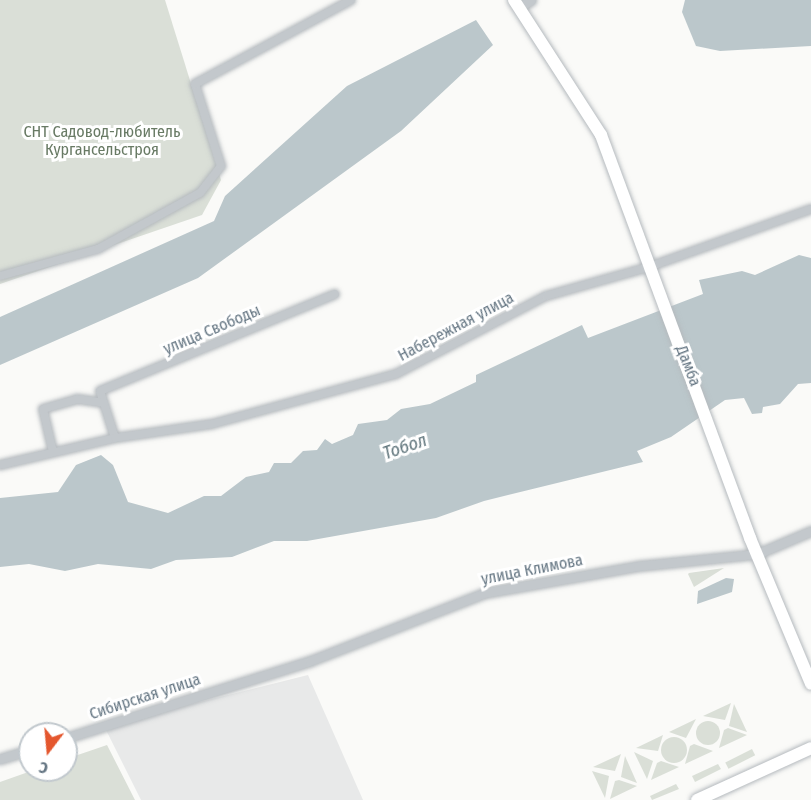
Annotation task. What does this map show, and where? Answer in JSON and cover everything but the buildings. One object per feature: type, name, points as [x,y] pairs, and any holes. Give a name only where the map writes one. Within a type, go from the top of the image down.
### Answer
[{"type":"main road","name":"Дамба","points":[[517,3],[602,135],[757,554],[811,684]]},
{"type":"main road","points":[[696,800],[811,748]]},
{"type":"street","points":[[0,276],[98,249],[200,193],[220,166],[195,84],[351,0]]},
{"type":"street","points":[[517,3],[531,0]]},
{"type":"street","name":"Набережная улица","points":[[0,465],[115,438],[212,424],[396,374],[546,296],[650,267],[811,208]]},
{"type":"street","name":"улица Свободы","points":[[104,403],[100,392],[335,294]]},
{"type":"street","points":[[53,452],[43,409],[76,399],[104,403],[115,438]]},
{"type":"street","name":"улица Климова","points":[[233,684],[506,588],[757,554],[811,531]]},
{"type":"street","name":"Сибирская улица","points":[[78,734],[233,684]]},
{"type":"street","points":[[0,759],[18,754]]},
{"type":"shaded area","points":[[308,675],[363,800],[141,800],[104,726]]},
{"type":"green space","name":"СНТ Садовод-любитель Кургансельстроя","points":[[0,0],[165,0],[221,180],[202,215],[0,284]]},
{"type":"green space","points":[[724,568],[694,587],[688,574],[689,573]]},
{"type":"green space","points":[[731,703],[725,720],[703,716]]},
{"type":"green space","points":[[734,704],[747,732],[729,726]]},
{"type":"green space","points":[[696,719],[686,738],[669,732]]},
{"type":"green space","points":[[708,721],[717,724],[720,733],[717,742],[708,745],[699,742],[696,733],[699,724]]},
{"type":"green space","points":[[728,728],[747,735],[719,748],[724,730]]},
{"type":"green space","points":[[663,735],[658,751],[636,748]]},
{"type":"green space","points":[[674,737],[683,741],[687,750],[683,759],[674,763],[665,759],[661,750],[665,741]]},
{"type":"green space","points":[[694,744],[713,751],[685,764],[690,746]]},
{"type":"green space","points":[[107,745],[135,800],[0,800],[0,782],[18,776],[18,782],[78,782],[78,755]]},
{"type":"green space","points":[[752,749],[755,755],[728,769],[725,763]]},
{"type":"green space","points":[[634,752],[653,761],[647,779]]},
{"type":"green space","points":[[621,754],[615,771],[593,767]]},
{"type":"green space","points":[[625,756],[637,783],[621,777]]},
{"type":"green space","points":[[661,761],[679,767],[651,780],[657,763]]},
{"type":"green space","points":[[718,764],[721,769],[695,782],[692,776]]},
{"type":"green space","points":[[592,771],[609,776],[605,798]]},
{"type":"green space","points":[[619,780],[637,786],[610,799],[615,781]]},
{"type":"green space","points":[[676,784],[679,789],[652,800],[650,796]]},
{"type":"water","points":[[685,0],[811,0],[811,46],[720,51],[696,46],[682,12]]},
{"type":"water","points":[[476,20],[493,45],[401,131],[198,278],[0,365],[0,317],[214,221],[225,196],[347,86]]},
{"type":"water","name":"Тобол","points":[[799,255],[811,258],[811,383],[798,384],[780,404],[763,407],[762,413],[752,414],[744,398],[725,400],[671,437],[637,451],[643,462],[484,501],[436,518],[307,541],[274,541],[232,557],[176,560],[151,569],[98,564],[65,571],[29,564],[0,567],[0,498],[58,492],[76,465],[101,455],[113,465],[128,502],[168,513],[204,496],[221,496],[246,477],[269,472],[274,463],[291,463],[303,451],[317,450],[325,439],[332,444],[353,435],[358,424],[387,420],[401,409],[430,404],[476,382],[476,375],[582,325],[588,338],[703,294],[699,280],[742,271],[755,275]]},
{"type":"water","points":[[726,578],[734,579],[732,592],[697,604],[698,591]]}]
